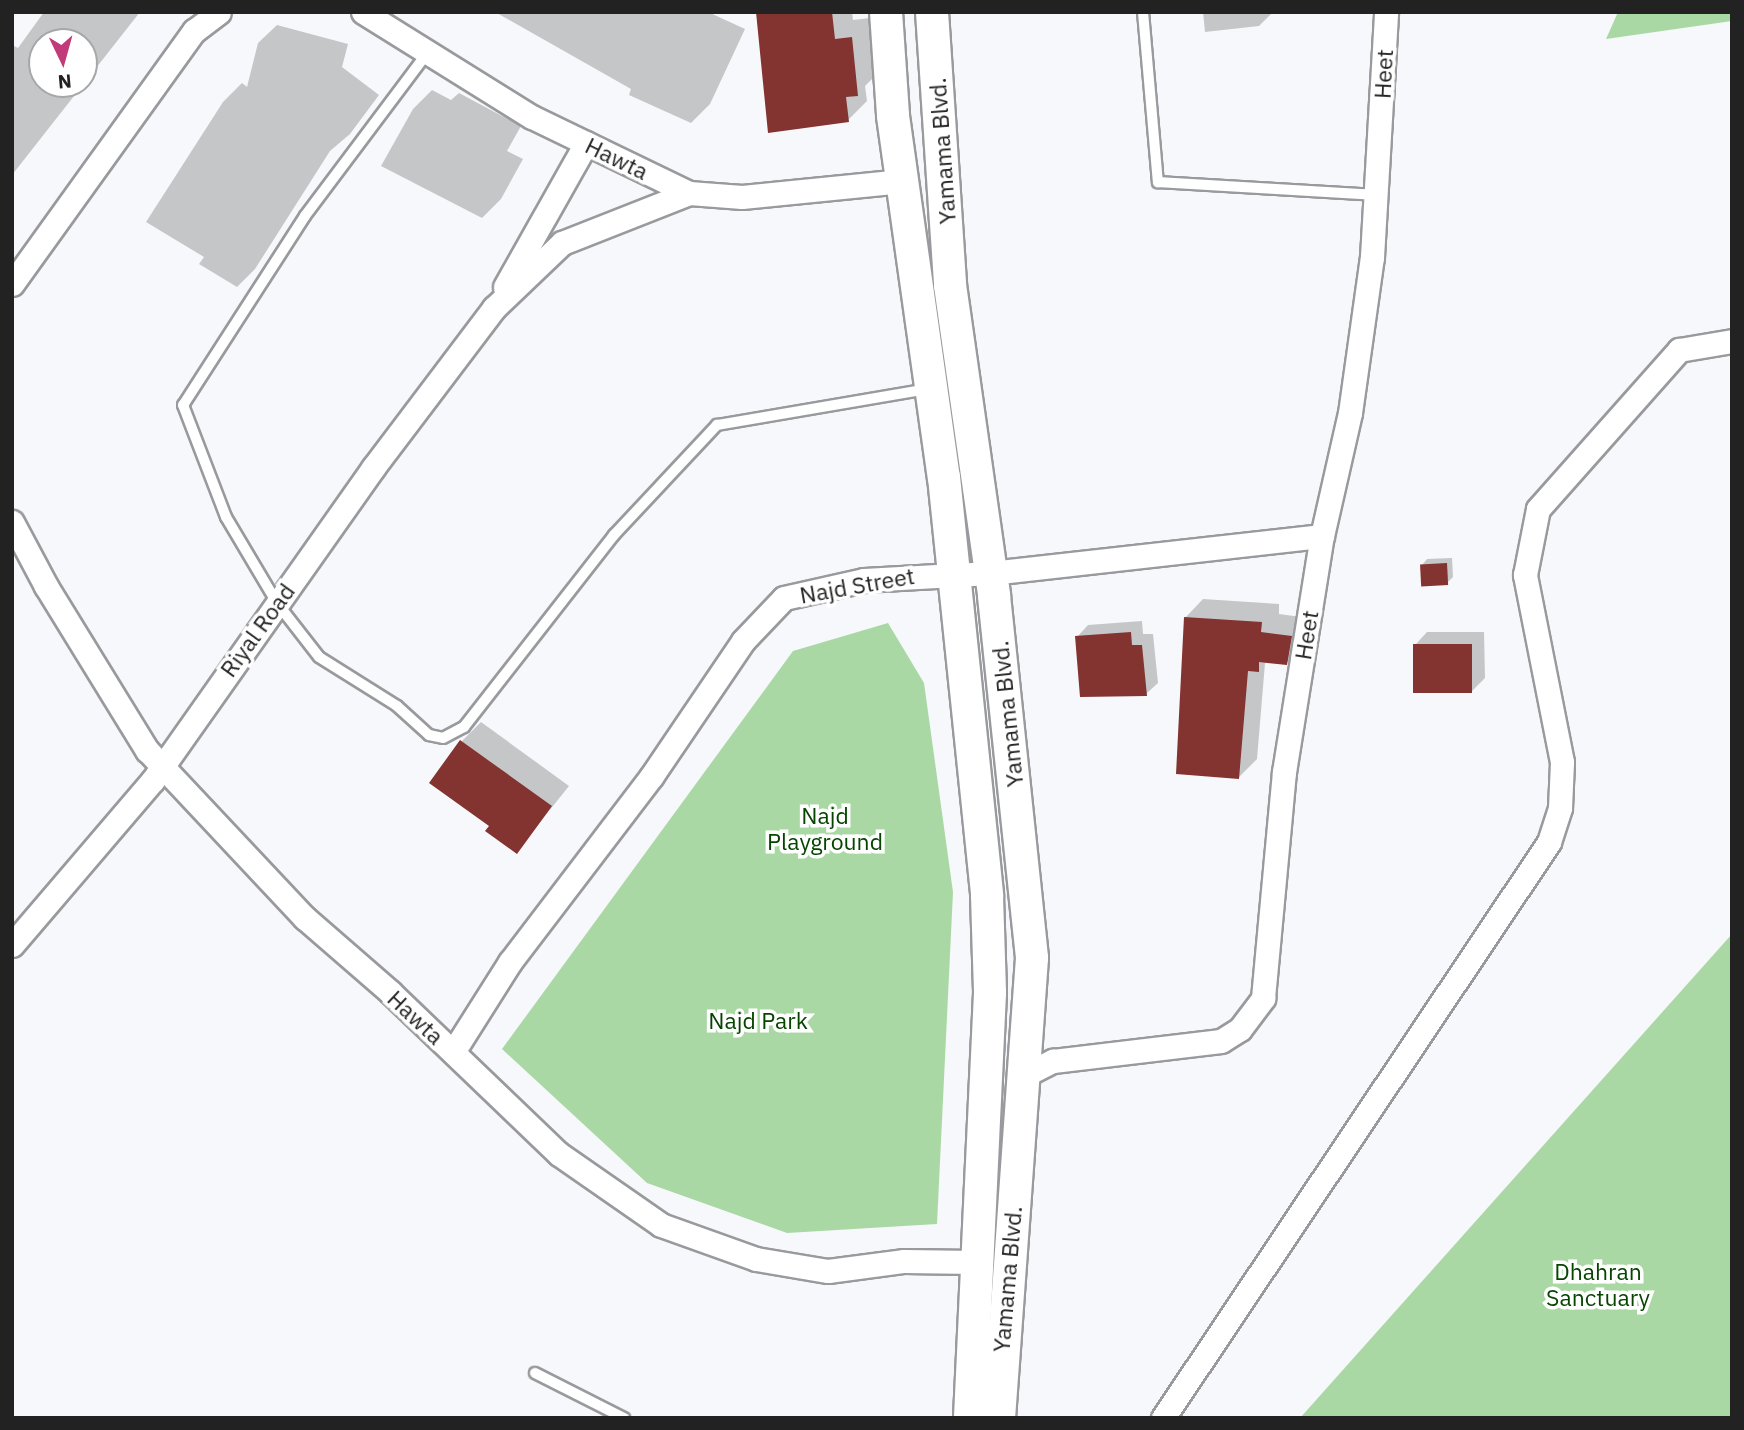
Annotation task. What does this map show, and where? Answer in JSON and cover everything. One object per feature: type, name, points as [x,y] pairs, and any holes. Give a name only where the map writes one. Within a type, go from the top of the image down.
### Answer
[{"type":"main road","name":"Yamama Blvd.","points":[[886,12],[902,181],[954,573],[989,951],[971,1418]]},
{"type":"main road","name":"Yamama Blvd.","points":[[932,12],[950,285],[991,573],[1032,958],[999,1418]]},
{"type":"street","points":[[12,284],[194,31],[219,12]]},
{"type":"street","name":"Hawta","points":[[363,12],[532,117],[689,193],[742,197],[902,181]]},
{"type":"street","name":"Heet","points":[[1023,1076],[1053,1061],[1222,1041],[1240,1029],[1263,998],[1284,772],[1322,536],[1350,413],[1377,195],[1386,12]]},
{"type":"street","name":"Riyal Road","points":[[12,945],[162,767],[277,603],[494,308],[586,143]]},
{"type":"street","name":"Riyal Road","points":[[494,308],[562,243],[689,193]]},
{"type":"street","points":[[1163,1418],[1549,842],[1560,808],[1562,762],[1525,575],[1538,509],[1679,350],[1732,341]]},
{"type":"street","name":"Hawta","points":[[12,522],[122,716],[162,767],[305,918],[453,1052],[559,1154],[661,1225],[756,1259],[828,1271],[904,1261],[975,1262]]},
{"type":"street","name":"Najd Street","points":[[453,1052],[510,962],[652,777],[743,641],[784,598],[864,580],[991,573],[1322,536]]},
{"type":"lane","points":[[1143,12],[1158,183],[1377,195]]},
{"type":"lane","points":[[428,52],[305,216],[183,405],[226,517],[277,603],[319,657],[397,706],[429,735],[454,735],[614,535],[717,425],[931,388]]},
{"type":"lane","points":[[535,1373],[624,1418]]},
{"type":"green space","points":[[1618,12],[1732,12],[1732,21],[1606,39]]},
{"type":"green space","name":"Najd Park","points":[[888,623],[924,683],[953,892],[937,1224],[787,1233],[647,1183],[502,1049],[793,651]]},
{"type":"green space","name":"Dhahran Sanctuary","points":[[1732,934],[1732,1418],[1300,1418]]},
{"type":"building","points":[[756,12],[832,12],[835,39],[852,37],[858,96],[846,97],[849,122],[768,133]]},
{"type":"building","points":[[1447,563],[1448,585],[1421,586],[1420,564]]},
{"type":"building","points":[[1184,617],[1262,622],[1261,632],[1292,636],[1287,665],[1259,662],[1259,672],[1248,671],[1239,779],[1176,774]]},
{"type":"building","points":[[1131,632],[1132,645],[1142,645],[1147,696],[1080,697],[1075,636]]},
{"type":"building","points":[[1413,644],[1472,644],[1472,693],[1413,693]]},
{"type":"building","points":[[460,740],[552,806],[517,854],[485,831],[489,826],[429,783]]},
{"type":"park label","name":"Najd Playground","points":[[825,828]]}]
